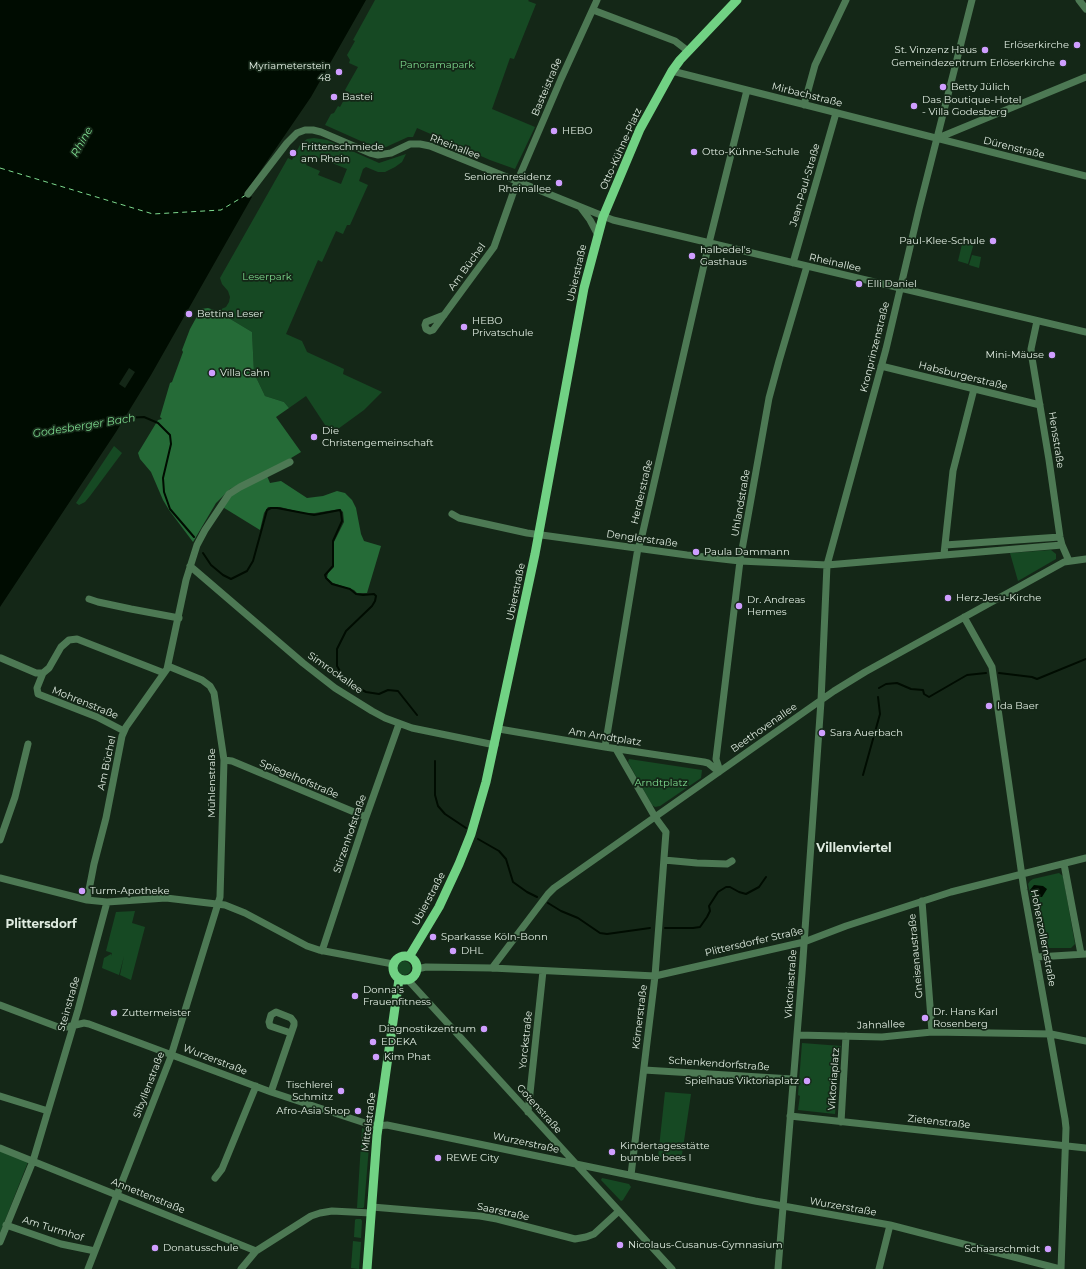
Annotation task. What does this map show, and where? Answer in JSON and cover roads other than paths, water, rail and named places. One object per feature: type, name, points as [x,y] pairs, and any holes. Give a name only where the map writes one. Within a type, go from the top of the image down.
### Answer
[{"type":"main road","points":[[672,71],[737,0]]},
{"type":"main road","name":"Otto-Kühne-Platz","points":[[603,217],[640,130],[672,71]]},
{"type":"main road","name":"Ubierstraße","points":[[409,957],[439,906],[459,864],[478,812],[499,729],[538,535],[584,288],[603,217]]},
{"type":"main road","points":[[405,956],[409,957],[415,962],[417,969],[414,976],[403,979],[394,972],[393,964],[398,958],[405,956]]},
{"type":"main road","name":"Mittelstraße","points":[[367,1269],[378,1126],[403,979]]},
{"type":"street","name":"Basteistraße","points":[[517,182],[597,0]]},
{"type":"street","points":[[804,105],[815,65],[846,0]]},
{"type":"street","name":"Kronprinzenstraße","points":[[821,701],[827,565],[881,366],[972,0]]},
{"type":"street","points":[[1079,0],[1086,9]]},
{"type":"street","points":[[593,10],[675,41],[688,52]]},
{"type":"street","name":"Mirbachstraße","points":[[672,71],[938,138]]},
{"type":"street","points":[[938,138],[1086,77]]},
{"type":"street","points":[[709,243],[747,90]]},
{"type":"street","name":"Jean-Paul-Straße","points":[[793,263],[836,113]]},
{"type":"street","name":"Rheinallee","points":[[248,194],[279,152],[297,133],[305,130],[317,130],[378,155],[392,153],[410,144],[420,144],[430,146],[613,220],[1086,332]]},
{"type":"street","name":"Dürenstraße","points":[[938,138],[1086,176]]},
{"type":"street","name":"Am Büchel","points":[[444,315],[494,247],[517,182]]},
{"type":"street","points":[[581,208],[590,220],[598,235]]},
{"type":"street","name":"Herderstraße","points":[[605,747],[638,548],[709,243]]},
{"type":"street","name":"Uhlandstraße","points":[[719,771],[716,760],[740,561],[769,398],[807,266]]},
{"type":"street","name":"Hensstraße","points":[[1037,321],[1031,349],[1061,541],[1069,561]]},
{"type":"street","name":"Habsburgerstraße","points":[[881,366],[1040,405]]},
{"type":"street","points":[[944,554],[954,471],[974,389]]},
{"type":"street","name":"Am Büchel","points":[[87,900],[94,864],[106,818],[120,740],[124,731],[168,666],[190,566],[197,545],[229,494],[290,462]]},
{"type":"street","name":"Denglerstraße","points":[[452,514],[459,518],[538,535],[740,561],[827,565],[1000,550],[1061,541]]},
{"type":"street","points":[[945,545],[999,540],[1061,541]]},
{"type":"street","points":[[999,540],[1000,550]]},
{"type":"street","name":"Beethovenallee","points":[[492,968],[550,891],[719,771],[865,672],[1069,561],[1086,558]]},
{"type":"street","name":"Simrockallee","points":[[190,566],[289,652],[323,679],[372,711],[399,724],[412,728],[495,745]]},
{"type":"street","points":[[89,598],[98,602],[179,618]]},
{"type":"street","name":"Hohenzollernstraße","points":[[964,618],[992,667],[1021,874],[1051,1034],[1065,1119],[1066,1146],[1060,1269]]},
{"type":"street","points":[[0,658],[36,673],[43,673],[49,668],[62,645],[74,638],[80,639],[164,673]]},
{"type":"street","name":"Mühlenstraße","points":[[168,666],[202,680],[212,688],[215,696],[224,760],[220,894],[218,904]]},
{"type":"street","name":"Mohrenstraße","points":[[43,673],[37,688],[38,694],[97,717],[124,731]]},
{"type":"street","name":"Viktoriastraße","points":[[778,1269],[792,1079],[797,1035],[821,701]]},
{"type":"street","name":"Stirzenhofstraße","points":[[322,951],[366,817],[399,724]]},
{"type":"street","name":"Am Arndtplatz","points":[[499,729],[708,763],[716,760]]},
{"type":"street","points":[[0,840],[15,797],[28,744]]},
{"type":"street","points":[[616,749],[655,817]]},
{"type":"street","name":"Spiegelhofstraße","points":[[224,760],[366,817]]},
{"type":"street","points":[[708,763],[719,771]]},
{"type":"street","name":"Körnerstraße","points":[[631,1175],[655,976],[666,832],[655,817]]},
{"type":"street","name":"Plittersdorfer Straße","points":[[417,969],[426,967],[492,968],[655,976],[804,942],[846,926],[922,901],[1086,858]]},
{"type":"street","points":[[664,860],[727,864],[732,861]]},
{"type":"street","points":[[1037,957],[1084,954],[1064,864]]},
{"type":"street","points":[[0,878],[87,900],[107,902],[166,898],[218,904],[240,911],[307,946],[322,951],[393,964]]},
{"type":"street","name":"Gneisenaustraße","points":[[922,901],[932,1032]]},
{"type":"street","name":"Steinstraße","points":[[0,1242],[33,1161],[74,1025],[107,902]]},
{"type":"street","name":"Sibyllenstraße","points":[[88,1269],[172,1054],[218,904]]},
{"type":"street","name":"Yorckstraße","points":[[528,1112],[543,971]]},
{"type":"street","name":"Gotenstraße","points":[[403,979],[672,1269]]},
{"type":"street","name":"Wurzerstraße","points":[[0,1005],[58,1027],[84,1023],[89,1024],[271,1092],[378,1126],[387,1125],[783,1206],[890,1225],[1060,1269]]},
{"type":"street","name":"Jahnallee","points":[[797,1035],[882,1036],[932,1032],[1051,1034],[1086,1041]]},
{"type":"street","points":[[271,1092],[291,1033]]},
{"type":"street","name":"Viktoriaplatz","points":[[841,1122],[846,1036]]},
{"type":"street","name":"Schenkendorfstraße","points":[[644,1070],[792,1079]]},
{"type":"street","points":[[215,1178],[222,1169],[256,1086]]},
{"type":"street","points":[[0,1096],[48,1111]]},
{"type":"street","name":"Zietenstraße","points":[[790,1116],[1086,1148]]},
{"type":"street","name":"Annettenstraße","points":[[0,1148],[255,1251]]},
{"type":"street","name":"Saarstraße","points":[[241,1269],[255,1251],[300,1222],[315,1214],[332,1211],[372,1210],[480,1216],[575,1239],[594,1234],[619,1211]]},
{"type":"street","name":"Am Turmhof","points":[[6,1225],[61,1244],[95,1251]]},
{"type":"street","points":[[879,1269],[890,1225]]},
{"type":"water","name":"Rhine","points":[[0,0],[366,0],[311,97],[246,192],[252,197],[151,375],[116,432],[0,607]]},
{"type":"water","points":[[1034,885],[1043,886],[1047,889],[1042,897],[1039,897],[1030,890]]},
{"type":"waterway","name":"Godesberger Bach","points":[[124,418],[144,417],[158,423],[170,435],[171,444],[163,478],[164,492],[170,509],[194,537]]},
{"type":"waterway","name":"Godesberger Bach","points":[[203,553],[211,565],[223,575],[231,579],[247,571],[253,561],[267,510],[277,508],[314,515],[340,510],[342,521],[333,541],[333,566],[325,575],[326,578],[332,584],[350,589],[356,594],[374,594],[376,596],[372,606],[346,631],[337,649],[337,666],[344,678],[349,683],[366,692],[379,694],[388,690],[398,691],[417,715]]},
{"type":"waterway","name":"Godesberger Bach","points":[[999,673],[1037,679],[1086,659]]},
{"type":"waterway","name":"Godesberger Bach","points":[[879,688],[886,684],[897,683],[911,689],[923,690],[924,694],[929,697],[967,675],[986,673]]},
{"type":"waterway","name":"Godesberger Bach","points":[[863,775],[880,714],[878,697]]},
{"type":"waterway","name":"Godesberger Bach","points":[[435,761],[435,795],[438,806],[445,814],[466,828]]},
{"type":"waterway","name":"Godesberger Bach","points":[[478,839],[499,851],[506,859],[513,882],[537,897]]},
{"type":"waterway","name":"Godesberger Bach","points":[[665,928],[700,927],[707,917],[710,911],[709,906],[718,892],[726,887],[730,887],[746,894],[759,887],[766,877]]},
{"type":"waterway","name":"Godesberger Bach","points":[[548,903],[561,911],[578,918],[600,933],[607,934],[650,928]]},
{"type":"place","name":"Erlöserkirche","points":[[1077,45]]},
{"type":"place","name":"St. Vinzenz Haus","points":[[985,50]]},
{"type":"place","name":"Gemeindezentrum Erlöserkirche","points":[[1063,63]]},
{"type":"place","name":"Myriameterstein 48","points":[[339,72]]},
{"type":"place","name":"Betty Jülich","points":[[943,87]]},
{"type":"place","name":"Bastei","points":[[334,97]]},
{"type":"place","name":"Das Boutique-Hotel - Villa Godesberg","points":[[914,106]]},
{"type":"place","name":"HEBO","points":[[554,131]]},
{"type":"place","name":"Otto-Kühne-Schule","points":[[694,152]]},
{"type":"place","name":"Frittenschmiede am Rhein","points":[[293,153]]},
{"type":"place","name":"Seniorenresidenz Rheinallee","points":[[559,183]]},
{"type":"place","name":"Paul-Klee-Schule","points":[[993,241]]},
{"type":"place","name":"halbedel's Gasthaus","points":[[692,256]]},
{"type":"place","name":"Elli Daniel","points":[[859,284]]},
{"type":"place","name":"Bettina Leser","points":[[189,314]]},
{"type":"place","name":"HEBO Privatschule","points":[[464,327]]},
{"type":"place","name":"Mini-Mäuse","points":[[1052,355]]},
{"type":"place","name":"Villa Cahn","points":[[212,373]]},
{"type":"place","name":"Die Christengemeinschaft","points":[[314,437]]},
{"type":"place","name":"Paula Dammann","points":[[696,552]]},
{"type":"place","name":"Herz-Jesu-Kirche","points":[[948,598]]},
{"type":"place","name":"Dr. Andreas Hermes","points":[[739,606]]},
{"type":"place","name":"Ida Baer","points":[[989,706]]},
{"type":"place","name":"Sara Auerbach","points":[[822,733]]},
{"type":"place","name":"Turm-Apotheke","points":[[82,891]]},
{"type":"place","name":"Sparkasse Köln-Bonn","points":[[433,937]]},
{"type":"place","name":"DHL","points":[[453,951]]},
{"type":"place","name":"Donna's Frauenfitness","points":[[355,996]]},
{"type":"place","name":"Zuttermeister","points":[[114,1013]]},
{"type":"place","name":"Dr. Hans Karl Rosenberg","points":[[925,1018]]},
{"type":"place","name":"Diagnostikzentrum","points":[[484,1029]]},
{"type":"place","name":"EDEKA","points":[[373,1042]]},
{"type":"place","name":"Kim Phat","points":[[376,1057]]},
{"type":"place","name":"Spielhaus Viktoriaplatz","points":[[807,1081]]},
{"type":"place","name":"Tischlerei Schmitz","points":[[341,1091]]},
{"type":"place","name":"Afro-Asia Shop","points":[[358,1111]]},
{"type":"place","name":"Kindertagesstätte bumble bees I","points":[[612,1152]]},
{"type":"place","name":"REWE City","points":[[438,1158]]},
{"type":"place","name":"Nicolaus-Cusanus-Gymnasium","points":[[620,1245]]},
{"type":"place","name":"Donatusschule","points":[[155,1248]]},
{"type":"place","name":"Schaarschmidt","points":[[1048,1249]]},
{"type":"district","name":"Villenviertel","points":[[854,848]]},
{"type":"district","name":"Plittersdorf","points":[[41,924]]},
{"type":"park label","name":"Panoramapark","points":[[437,65]]},
{"type":"park label","name":"Leserpark","points":[[267,277]]},
{"type":"park label","name":"Arndtplatz","points":[[661,783]]}]
